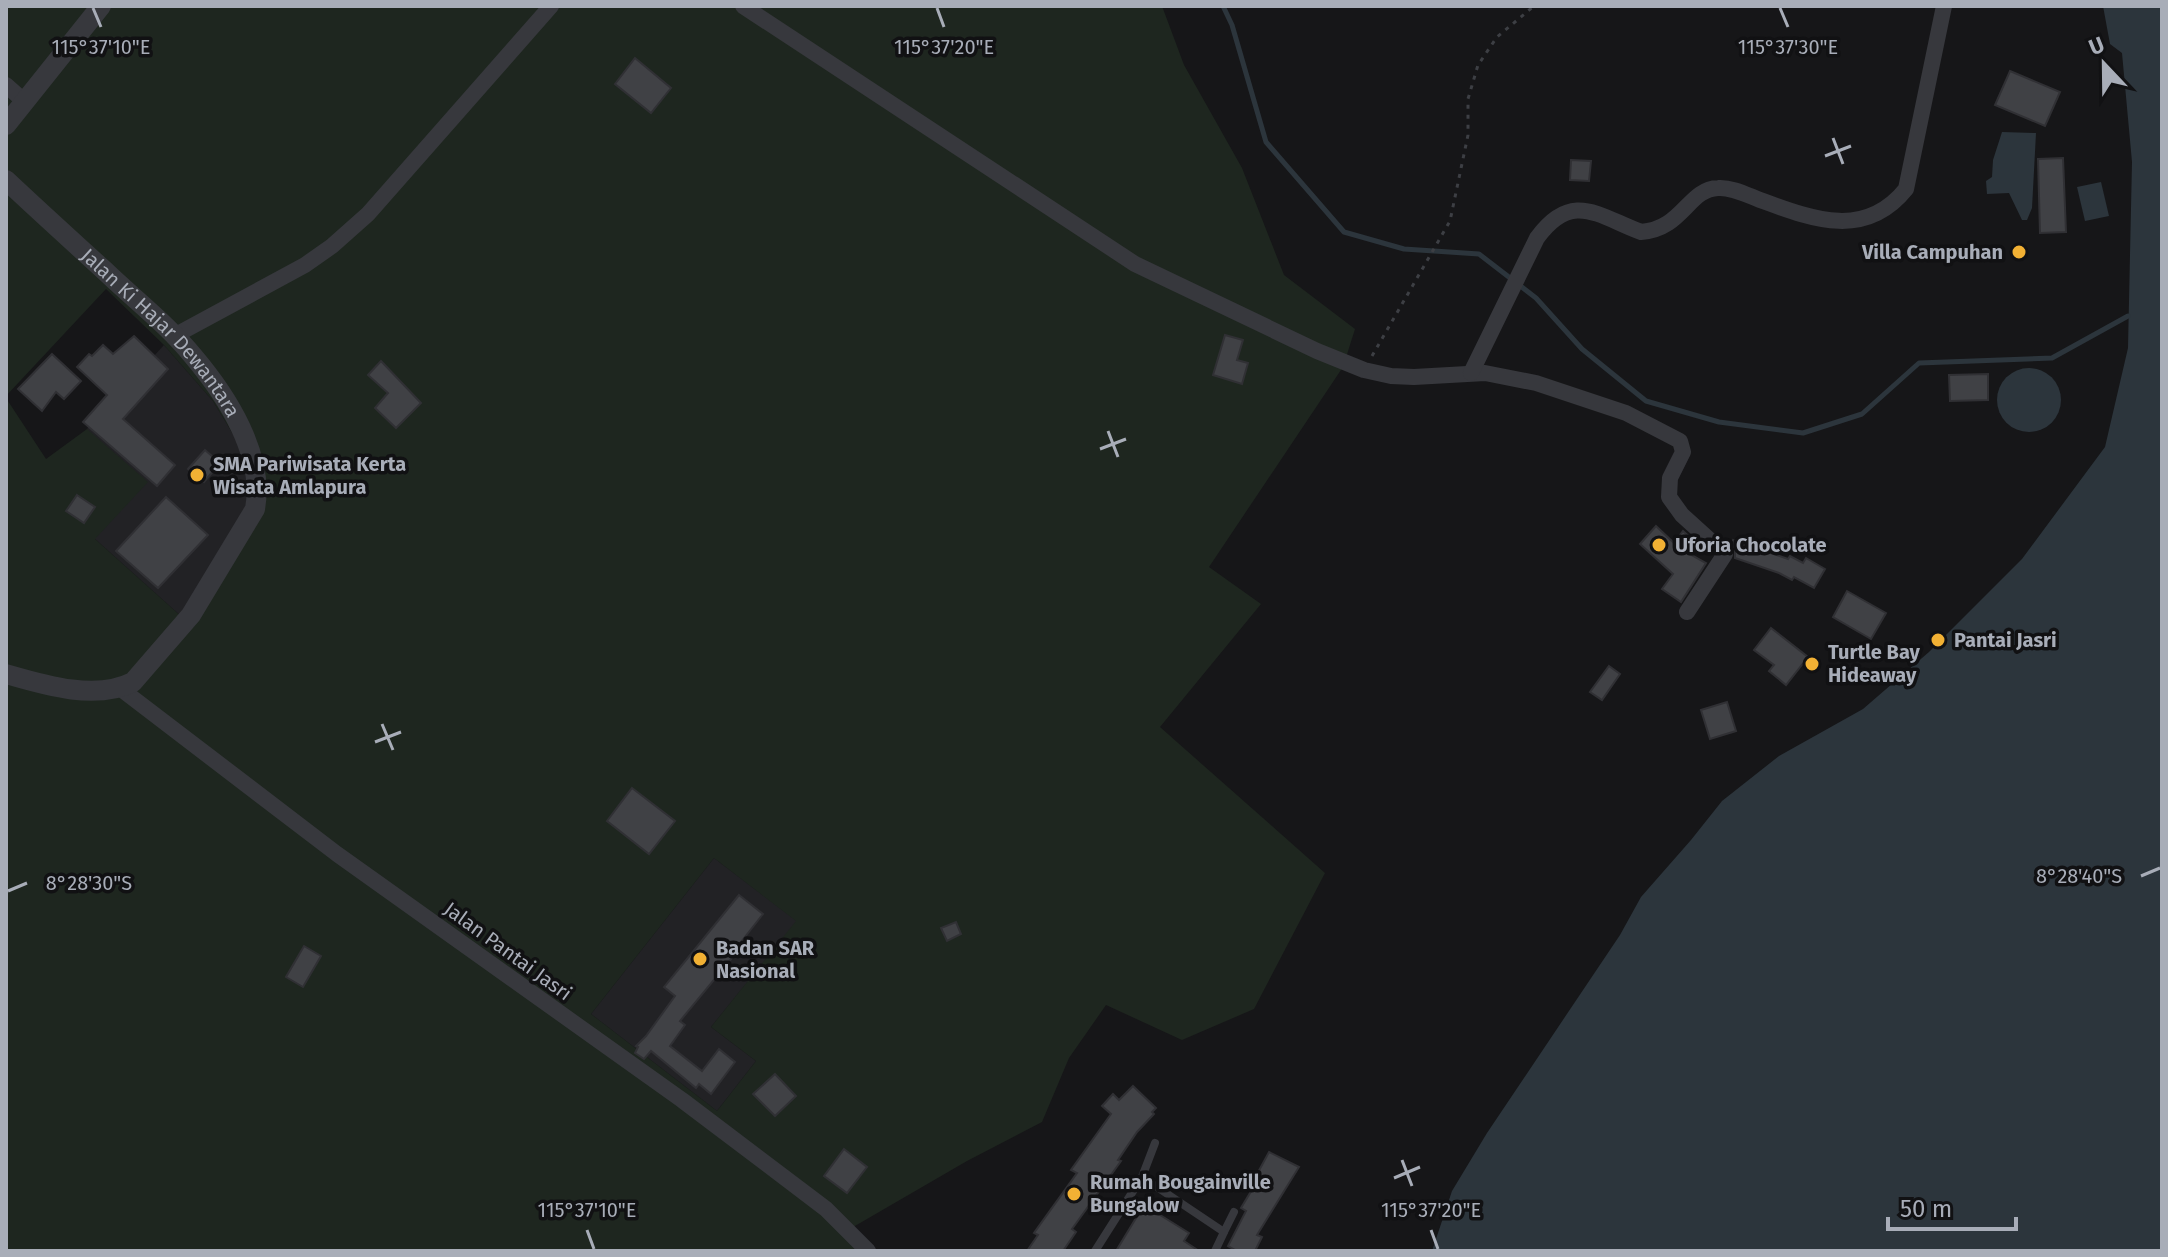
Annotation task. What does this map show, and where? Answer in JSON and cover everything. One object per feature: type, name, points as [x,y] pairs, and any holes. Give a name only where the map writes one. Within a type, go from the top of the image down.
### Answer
[{"type":"street","points":[[6,125],[101,6]]},
{"type":"street","points":[[174,336],[305,265],[332,246],[368,214],[551,6]]},
{"type":"street","points":[[743,6],[1135,264],[1317,351],[1364,370],[1391,376],[1499,374],[1598,402],[1644,421],[1680,441],[1683,452],[1670,478],[1669,497],[1682,515],[1725,554],[1687,612]]},
{"type":"street","points":[[1471,373],[1545,226],[1567,211],[1590,210],[1641,232],[1649,231],[1672,222],[1698,196],[1713,188],[1726,187],[1806,216],[1831,221],[1870,218],[1886,210],[1906,189],[1944,6]]},
{"type":"street","points":[[6,85],[25,102]]},
{"type":"street","name":"Jalan Ki Hajar Dewantara","points":[[6,180],[193,355],[229,407],[253,461],[259,490],[255,509],[191,615],[139,677],[121,689]]},
{"type":"street","points":[[6,674],[37,683],[89,691],[121,689]]},
{"type":"street","name":"Jalan Pantai Jasri","points":[[121,689],[337,854],[682,1100],[846,1226],[868,1251]]},
{"type":"lane","points":[[1095,1251],[1142,1177],[1155,1143]]},
{"type":"lane","points":[[1142,1177],[1224,1232]]},
{"type":"lane","points":[[1215,1251],[1234,1212]]},
{"type":"path","points":[[1364,370],[1450,221],[1468,135],[1468,99],[1478,65],[1497,37],[1534,6]]},
{"type":"shaded area","points":[[6,6],[1162,6],[1184,65],[1242,168],[1284,275],[1355,329],[1343,367],[1209,567],[1261,604],[1160,727],[1325,873],[1254,1009],[1182,1040],[1106,1005],[1069,1058],[1042,1122],[967,1161],[848,1230],[870,1251],[6,1251],[6,398],[46,459],[87,429],[148,482],[95,539],[183,618],[257,503],[253,467],[213,401],[164,345],[106,289],[6,396]],"holes":[[[714,858],[796,921],[711,1027],[756,1061],[717,1111],[591,1014]]]},
{"type":"shaded area","points":[[2103,6],[2162,6],[2162,1251],[1432,1251],[1452,1191],[1487,1133],[1620,935],[1641,897],[1722,801],[1779,756],[1863,709],[1929,652],[2022,559],[2105,447],[2128,348],[2132,162],[2122,53],[2110,44]]},
{"type":"shaded area","points":[[2002,132],[2036,133],[2032,208],[2027,220],[2022,220],[2009,193],[1987,194],[1986,181],[1992,177],[1993,160]]},
{"type":"shaded area","points":[[2101,182],[2109,216],[2085,221],[2077,187]]},
{"type":"shaded area","name":"SMA Pariwisata Kerta Wisata Amlapura","points":[[164,345],[213,401],[253,467],[258,484],[183,618],[95,539],[87,429]]},
{"type":"shaded area","points":[[2029,368],[2047,374],[2055,382],[2061,400],[2055,418],[2047,426],[2029,432],[2011,426],[2003,418],[1997,400],[2003,382],[2011,374]]},
{"type":"shaded area","name":"Badan SAR Nasional","points":[[714,858],[797,921],[711,1027],[756,1061],[717,1111],[591,1014]]},
{"type":"building","points":[[635,58],[671,88],[651,113],[615,84]]},
{"type":"building","points":[[2010,71],[2060,92],[2045,126],[1995,105]]},
{"type":"building","points":[[2063,158],[2066,232],[2040,233],[2038,159]]},
{"type":"building","points":[[1571,160],[1591,161],[1589,181],[1570,180]]},
{"type":"building","points":[[1225,335],[1243,340],[1237,360],[1248,363],[1242,384],[1213,375]]},
{"type":"building","points":[[134,336],[168,369],[123,419],[175,465],[157,486],[83,422],[107,395],[77,367],[103,345],[113,354]]},
{"type":"building","points":[[52,354],[81,381],[64,399],[56,392],[42,411],[18,389]]},
{"type":"building","points":[[381,361],[421,403],[396,428],[375,408],[388,393],[368,375]]},
{"type":"building","points":[[1988,374],[1988,400],[1950,401],[1949,375]]},
{"type":"building","points":[[205,450],[220,463],[204,482],[188,469]]},
{"type":"building","points":[[77,495],[95,507],[84,523],[66,511]]},
{"type":"building","points":[[166,497],[208,535],[158,588],[116,551]]},
{"type":"building","points":[[1656,526],[1674,543],[1683,531],[1694,541],[1686,552],[1706,563],[1681,602],[1662,589],[1673,574],[1640,544]]},
{"type":"building","points":[[1733,540],[1788,559],[1790,556],[1803,563],[1806,558],[1825,569],[1814,588],[1794,577],[1792,580],[1735,558],[1731,545]]},
{"type":"building","points":[[1847,591],[1886,613],[1871,639],[1833,617]]},
{"type":"building","points":[[1771,628],[1808,657],[1786,685],[1769,671],[1774,665],[1754,650]]},
{"type":"building","points":[[1609,666],[1620,674],[1602,700],[1590,692]]},
{"type":"building","points":[[1727,702],[1736,731],[1710,739],[1701,710]]},
{"type":"building","points":[[632,788],[675,821],[649,854],[607,821]]},
{"type":"building","points":[[739,895],[763,914],[734,951],[737,952],[680,1021],[685,1025],[670,1046],[702,1071],[719,1049],[735,1062],[711,1094],[699,1084],[696,1088],[651,1051],[644,1059],[635,1053],[636,1046],[675,996],[664,987]]},
{"type":"building","points":[[956,922],[961,934],[947,941],[941,928]]},
{"type":"building","points":[[304,946],[321,956],[303,987],[286,977]]},
{"type":"building","points":[[775,1074],[796,1096],[775,1116],[753,1094]]},
{"type":"building","points":[[1133,1086],[1156,1108],[1152,1112],[1154,1114],[1137,1132],[1118,1160],[1121,1161],[1072,1229],[1076,1232],[1063,1251],[1027,1251],[1038,1235],[1034,1233],[1077,1173],[1071,1170],[1111,1114],[1102,1106],[1113,1094],[1119,1100]]},
{"type":"building","points":[[844,1149],[867,1167],[847,1193],[824,1176]]},
{"type":"building","points":[[1269,1152],[1299,1167],[1257,1235],[1262,1237],[1255,1251],[1237,1251],[1228,1246],[1246,1211],[1241,1208],[1259,1178],[1256,1176]]},
{"type":"building","points":[[1144,1205],[1189,1233],[1184,1241],[1199,1251],[1116,1251]]},
{"type":"waterway","points":[[1223,6],[1232,25],[1266,142],[1344,232],[1404,249],[1479,254],[1536,298],[1582,349],[1646,401],[1719,422],[1803,433],[1862,414],[1919,363],[2052,358],[2128,316]]},
{"type":"place","name":"Villa Campuhan","points":[[2019,252]]},
{"type":"place","name":"SMA Pariwisata Kerta Wisata Amlapura","points":[[197,475]]},
{"type":"place","name":"Uforia Chocolate","points":[[1659,545]]},
{"type":"place","name":"Pantai Jasri","points":[[1938,640]]},
{"type":"place","name":"Turtle Bay Hideaway","points":[[1812,664]]},
{"type":"place","name":"Badan SAR Nasional","points":[[700,959]]},
{"type":"place","name":"Rumah Bougainville Bungalow","points":[[1074,1194]]}]
